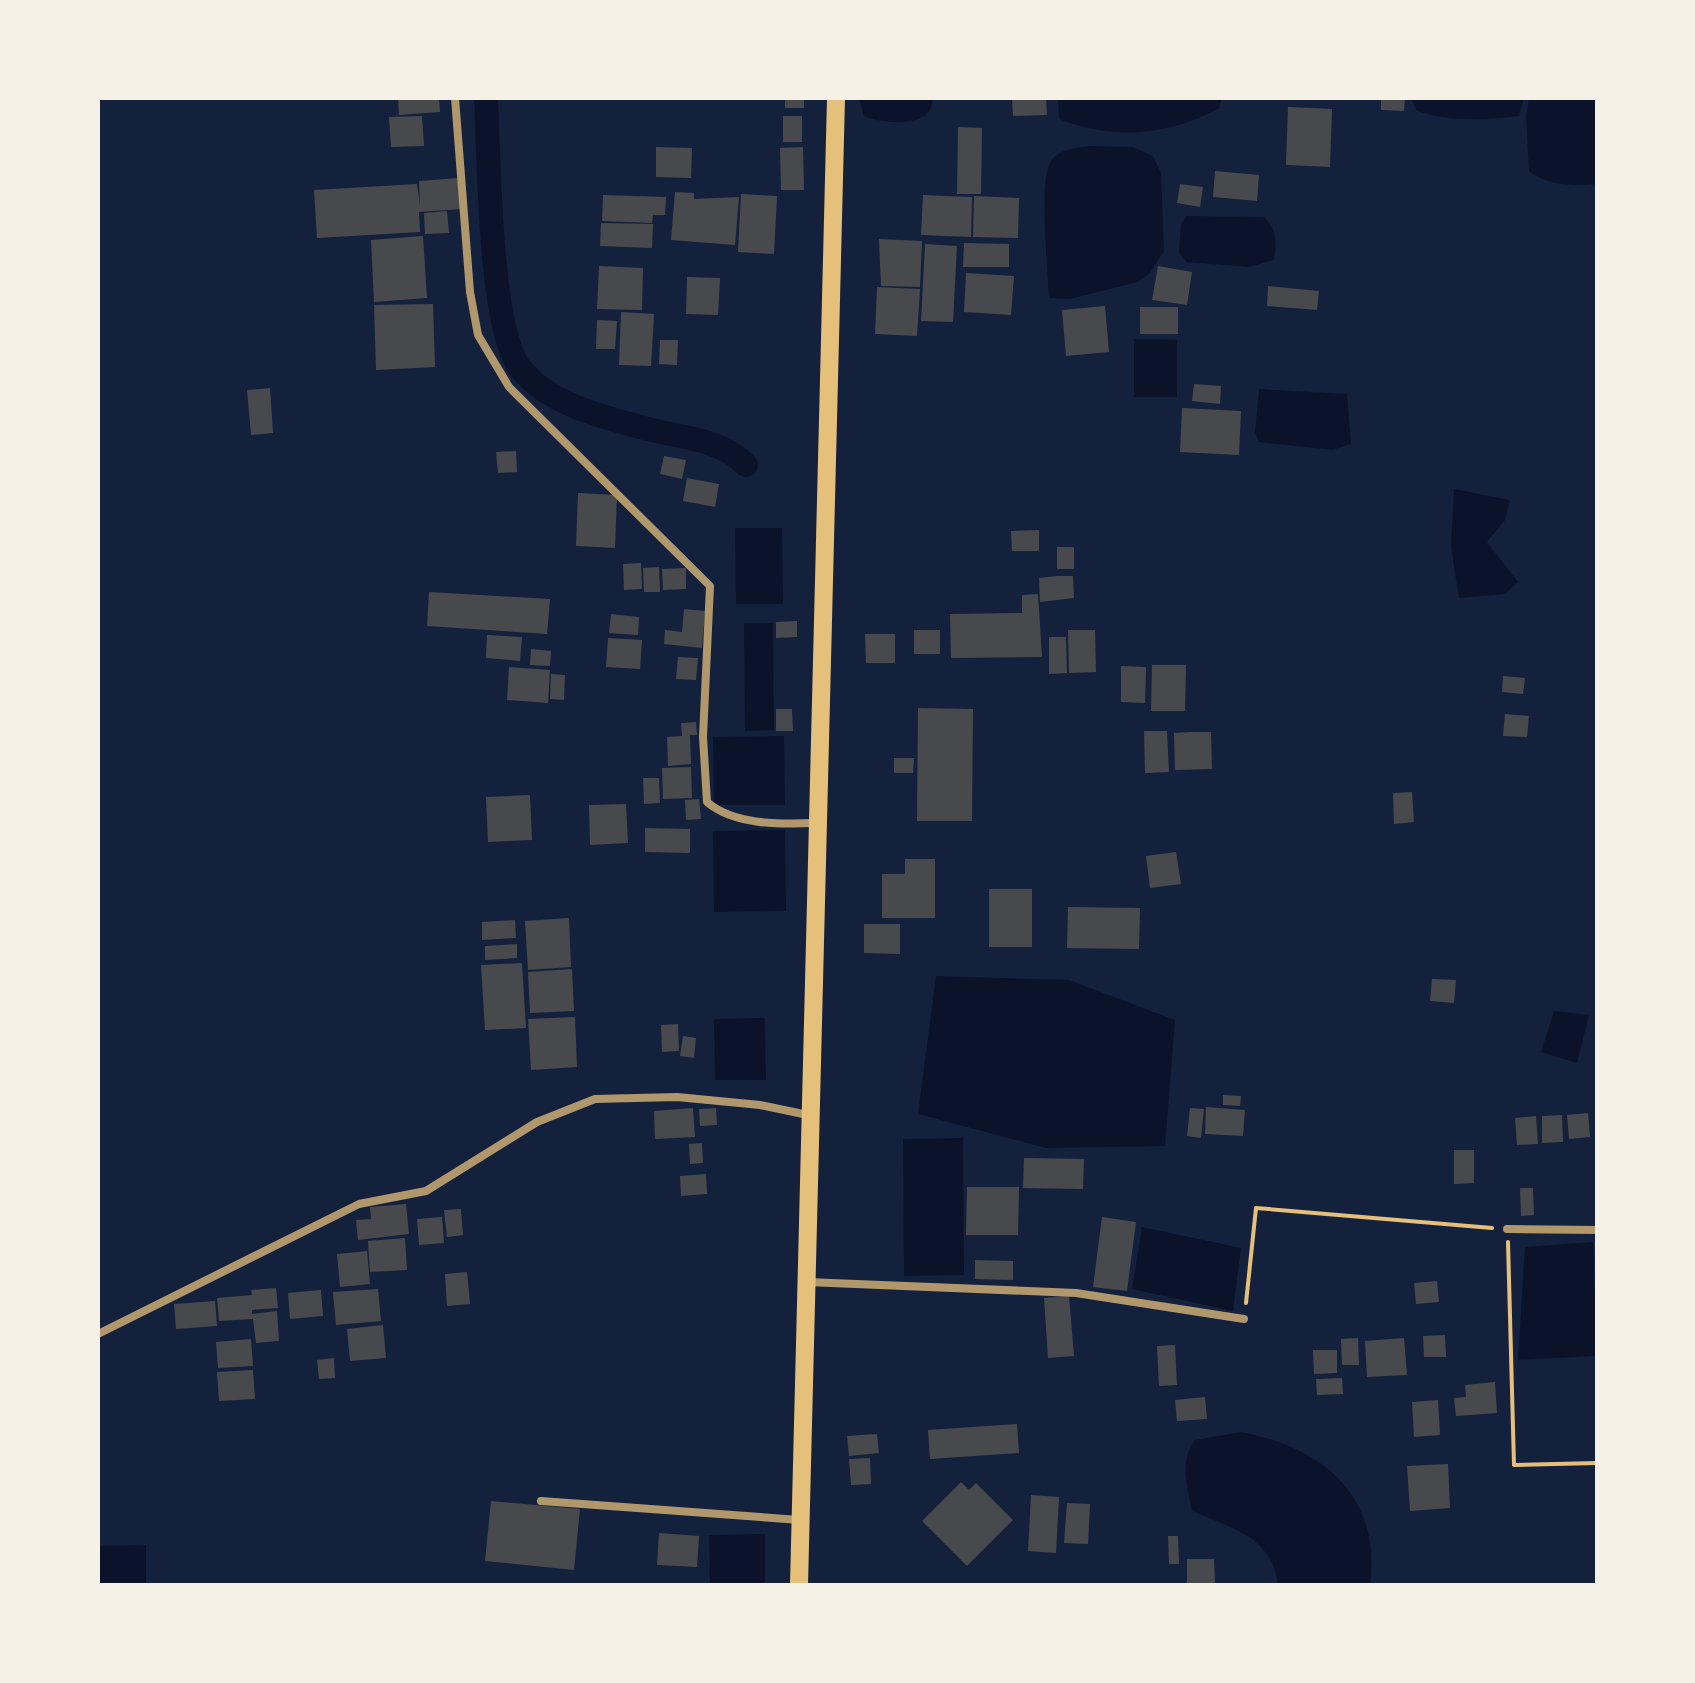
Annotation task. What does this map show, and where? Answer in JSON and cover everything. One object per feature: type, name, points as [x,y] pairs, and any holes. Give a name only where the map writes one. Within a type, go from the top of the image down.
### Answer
[{"type":"main road","points":[[799,1585],[808,1115],[836,98]]},
{"type":"street","points":[[455,98],[470,292],[478,335],[491,362],[509,387],[710,586],[703,737],[707,802],[722,811],[771,824],[817,823]]},
{"type":"street","points":[[98,1334],[359,1204],[426,1191],[537,1122],[595,1099],[677,1097],[760,1105],[808,1115]]},
{"type":"street","points":[[1507,1229],[1597,1230]]},
{"type":"street","points":[[806,1282],[1076,1293],[1244,1319]]},
{"type":"street","points":[[541,1501],[801,1520]]},
{"type":"path","points":[[1244,1319],[1256,1208],[1507,1229],[1514,1465],[1597,1463]]},
{"type":"water","points":[[859,98],[933,98],[924,116],[898,122],[864,116]]},
{"type":"water","points":[[1058,98],[1222,98],[1219,108],[1181,124],[1140,132],[1120,132],[1079,126],[1059,119]]},
{"type":"water","points":[[1524,98],[1519,116],[1481,119],[1429,115],[1417,111],[1411,99]]},
{"type":"water","points":[[1529,98],[1597,98],[1597,184],[1553,182],[1529,171],[1526,116]]},
{"type":"water","points":[[1090,146],[1133,147],[1153,156],[1161,173],[1164,251],[1150,273],[1138,282],[1070,299],[1049,298],[1044,206],[1047,171],[1058,154]]},
{"type":"water","points":[[1186,216],[1264,217],[1275,237],[1274,260],[1249,267],[1186,262],[1179,252],[1181,224]]},
{"type":"water","points":[[1134,339],[1177,340],[1177,397],[1134,397]]},
{"type":"water","points":[[1259,389],[1347,394],[1351,444],[1332,450],[1259,442],[1255,432]]},
{"type":"water","points":[[1454,489],[1510,500],[1505,520],[1487,542],[1518,582],[1505,594],[1459,598],[1451,547]]},
{"type":"water","points":[[735,528],[782,528],[783,604],[736,604]]},
{"type":"water","points":[[744,623],[773,623],[774,730],[745,731]]},
{"type":"water","points":[[784,736],[785,805],[714,805],[713,737]]},
{"type":"water","points":[[785,830],[786,911],[714,912],[713,831]]},
{"type":"water","points":[[936,976],[1069,980],[1175,1020],[1165,1146],[1046,1148],[918,1114]]},
{"type":"water","points":[[1554,1011],[1589,1015],[1577,1063],[1541,1052]]},
{"type":"water","points":[[765,1018],[766,1080],[715,1080],[714,1019]]},
{"type":"water","points":[[963,1138],[964,1275],[904,1276],[903,1139]]},
{"type":"water","points":[[1142,1227],[1241,1248],[1233,1311],[1132,1289]]},
{"type":"water","points":[[1593,1242],[1597,1356],[1518,1360],[1525,1247]]},
{"type":"water","points":[[1241,1432],[1271,1439],[1297,1450],[1341,1481],[1356,1502],[1366,1526],[1371,1554],[1370,1585],[1278,1585],[1268,1556],[1259,1545],[1235,1529],[1192,1511],[1186,1465],[1190,1448],[1195,1440]]},
{"type":"water","points":[[765,1534],[765,1585],[710,1585],[709,1535]]},
{"type":"water","points":[[146,1545],[146,1585],[98,1585],[98,1546]]},
{"type":"building","points":[[398,98],[439,98],[440,112],[399,115]]},
{"type":"building","points":[[785,98],[804,98],[804,108],[785,108]]},
{"type":"building","points":[[1046,98],[1047,115],[1013,116],[1012,99]]},
{"type":"building","points":[[1381,98],[1405,98],[1404,111],[1381,110]]},
{"type":"building","points":[[1288,107],[1332,109],[1330,167],[1286,165]]},
{"type":"building","points":[[422,116],[424,146],[391,147],[389,117]]},
{"type":"building","points":[[783,116],[802,116],[802,142],[783,142]]},
{"type":"building","points":[[958,127],[982,128],[981,194],[957,194]]},
{"type":"building","points":[[656,147],[692,148],[691,178],[656,177]]},
{"type":"building","points":[[803,147],[804,190],[781,190],[780,148]]},
{"type":"building","points":[[1215,171],[1259,175],[1257,201],[1213,197]]},
{"type":"building","points":[[459,178],[461,209],[419,212],[420,232],[317,238],[314,190],[417,184],[420,205],[419,181]]},
{"type":"building","points":[[1180,184],[1203,187],[1200,207],[1177,203]]},
{"type":"building","points":[[675,192],[694,193],[694,199],[739,197],[735,245],[671,240]]},
{"type":"building","points":[[741,194],[777,196],[774,254],[738,252]]},
{"type":"building","points":[[603,195],[666,197],[665,215],[653,215],[652,223],[602,221]]},
{"type":"building","points":[[923,195],[972,197],[971,237],[921,235]]},
{"type":"building","points":[[974,196],[1019,198],[1018,238],[973,237]]},
{"type":"building","points":[[447,211],[449,233],[425,234],[424,213]]},
{"type":"building","points":[[601,223],[653,224],[652,248],[600,246]]},
{"type":"building","points":[[423,236],[427,298],[374,302],[371,240]]},
{"type":"building","points":[[879,239],[922,241],[920,287],[881,286]]},
{"type":"building","points":[[964,243],[1009,244],[1009,267],[963,267]]},
{"type":"building","points":[[925,244],[957,246],[953,322],[921,321]]},
{"type":"building","points":[[599,266],[643,268],[642,310],[597,309]]},
{"type":"building","points":[[1158,266],[1192,272],[1187,305],[1152,300]]},
{"type":"building","points":[[966,273],[1014,276],[1011,315],[964,312]]},
{"type":"building","points":[[687,277],[720,278],[718,315],[686,314]]},
{"type":"building","points":[[1268,286],[1319,291],[1317,310],[1267,306]]},
{"type":"building","points":[[877,287],[920,289],[917,336],[875,334]]},
{"type":"building","points":[[433,304],[435,367],[376,370],[374,305]]},
{"type":"building","points":[[1105,306],[1109,352],[1066,356],[1062,310]]},
{"type":"building","points":[[1140,307],[1178,307],[1178,334],[1140,334]]},
{"type":"building","points":[[621,312],[654,314],[651,366],[619,365]]},
{"type":"building","points":[[597,320],[617,321],[615,349],[596,349]]},
{"type":"building","points":[[660,340],[678,340],[677,365],[659,364]]},
{"type":"building","points":[[1194,384],[1221,386],[1220,404],[1192,401]]},
{"type":"building","points":[[270,388],[273,433],[251,435],[247,390]]},
{"type":"building","points":[[1182,408],[1241,411],[1239,455],[1180,452]]},
{"type":"building","points":[[516,451],[517,472],[498,473],[496,452]]},
{"type":"building","points":[[664,456],[686,460],[682,479],[660,474]]},
{"type":"building","points":[[687,478],[719,484],[715,507],[683,501]]},
{"type":"building","points":[[578,493],[617,495],[615,548],[576,546]]},
{"type":"building","points":[[1039,530],[1039,551],[1012,551],[1011,531]]},
{"type":"building","points":[[1057,547],[1074,547],[1074,569],[1057,569]]},
{"type":"building","points":[[641,563],[642,589],[624,590],[623,564]]},
{"type":"building","points":[[659,567],[660,592],[644,592],[643,568]]},
{"type":"building","points":[[686,568],[686,589],[663,590],[662,569]]},
{"type":"building","points":[[1073,576],[1074,598],[1040,602],[1039,578]]},
{"type":"building","points":[[429,592],[550,599],[547,634],[427,626]]},
{"type":"building","points":[[1038,594],[1042,657],[951,658],[950,614],[1022,613],[1022,595]]},
{"type":"building","points":[[684,609],[705,611],[702,648],[664,644],[665,630],[682,632]]},
{"type":"building","points":[[611,614],[639,617],[638,635],[609,633]]},
{"type":"building","points":[[797,621],[797,637],[776,638],[776,622]]},
{"type":"building","points":[[914,630],[940,630],[940,654],[914,654]]},
{"type":"building","points":[[1068,630],[1095,630],[1096,672],[1069,673]]},
{"type":"building","points":[[865,634],[895,634],[895,663],[866,663]]},
{"type":"building","points":[[487,635],[522,637],[520,661],[486,658]]},
{"type":"building","points":[[1049,637],[1066,637],[1067,673],[1049,674]]},
{"type":"building","points":[[608,638],[642,640],[640,669],[606,667]]},
{"type":"building","points":[[531,649],[551,651],[550,666],[530,665]]},
{"type":"building","points":[[678,657],[698,658],[696,680],[676,679]]},
{"type":"building","points":[[1152,665],[1186,665],[1185,711],[1151,711]]},
{"type":"building","points":[[1121,666],[1146,667],[1145,703],[1121,702]]},
{"type":"building","points":[[509,667],[550,670],[548,703],[507,700]]},
{"type":"building","points":[[551,674],[565,675],[564,700],[550,699]]},
{"type":"building","points":[[1503,676],[1525,678],[1523,694],[1502,692]]},
{"type":"building","points":[[918,708],[973,709],[972,821],[917,821]]},
{"type":"building","points":[[776,709],[792,709],[793,731],[776,731]]},
{"type":"building","points":[[1505,714],[1529,716],[1527,737],[1503,736]]},
{"type":"building","points":[[696,722],[697,735],[690,735],[691,764],[668,766],[667,737],[682,736],[681,723]]},
{"type":"building","points":[[1144,731],[1167,731],[1169,772],[1145,773]]},
{"type":"building","points":[[1211,732],[1212,769],[1175,770],[1174,733]]},
{"type":"building","points":[[894,758],[914,758],[913,773],[894,773]]},
{"type":"building","points":[[691,767],[692,798],[663,799],[662,768]]},
{"type":"building","points":[[643,778],[659,778],[660,803],[644,804]]},
{"type":"building","points":[[1412,792],[1414,822],[1394,824],[1393,793]]},
{"type":"building","points":[[530,795],[532,840],[488,842],[486,797]]},
{"type":"building","points":[[699,799],[701,819],[686,820],[685,800]]},
{"type":"building","points":[[626,804],[628,843],[590,845],[589,805]]},
{"type":"building","points":[[645,828],[690,829],[690,853],[645,852]]},
{"type":"building","points":[[1176,852],[1181,884],[1150,888],[1146,856]]},
{"type":"building","points":[[905,859],[935,859],[935,918],[882,918],[882,874],[905,874]]},
{"type":"building","points":[[989,889],[1032,889],[1032,947],[989,947]]},
{"type":"building","points":[[1068,907],[1140,908],[1139,949],[1067,948]]},
{"type":"building","points":[[569,918],[571,967],[528,970],[525,921]]},
{"type":"building","points":[[515,920],[516,938],[482,940],[482,922]]},
{"type":"building","points":[[864,924],[900,924],[900,954],[864,953]]},
{"type":"building","points":[[517,944],[517,958],[485,960],[485,946]]},
{"type":"building","points":[[522,963],[526,1028],[485,1030],[481,965]]},
{"type":"building","points":[[572,969],[574,1011],[530,1013],[528,972]]},
{"type":"building","points":[[1432,979],[1456,980],[1454,1003],[1430,1001]]},
{"type":"building","points":[[575,1017],[577,1067],[531,1070],[528,1019]]},
{"type":"building","points":[[678,1024],[679,1051],[662,1052],[661,1025]]},
{"type":"building","points":[[683,1036],[696,1038],[694,1058],[680,1056]]},
{"type":"building","points":[[1223,1095],[1241,1096],[1240,1106],[1223,1105]]},
{"type":"building","points":[[1206,1107],[1245,1110],[1243,1136],[1205,1134]]},
{"type":"building","points":[[693,1108],[695,1137],[655,1139],[654,1111]]},
{"type":"building","points":[[716,1108],[717,1125],[700,1126],[699,1109]]},
{"type":"building","points":[[1190,1108],[1204,1109],[1201,1138],[1187,1136]]},
{"type":"building","points":[[1588,1113],[1590,1137],[1569,1139],[1567,1115]]},
{"type":"building","points":[[1562,1115],[1563,1142],[1542,1143],[1542,1116]]},
{"type":"building","points":[[1536,1116],[1538,1144],[1517,1145],[1515,1118]]},
{"type":"building","points":[[702,1143],[703,1163],[690,1164],[689,1144]]},
{"type":"building","points":[[1454,1150],[1474,1150],[1474,1183],[1454,1184]]},
{"type":"building","points":[[1024,1158],[1084,1159],[1083,1189],[1023,1188]]},
{"type":"building","points":[[706,1174],[707,1194],[681,1196],[680,1176]]},
{"type":"building","points":[[967,1187],[1019,1187],[1018,1235],[966,1235]]},
{"type":"building","points":[[1520,1188],[1533,1188],[1534,1215],[1521,1216]]},
{"type":"building","points":[[406,1204],[409,1234],[358,1240],[356,1220],[371,1219],[370,1207]]},
{"type":"building","points":[[461,1209],[463,1235],[447,1237],[444,1210]]},
{"type":"building","points":[[442,1217],[444,1243],[419,1245],[417,1219]]},
{"type":"building","points":[[1102,1217],[1136,1222],[1127,1291],[1093,1287]]},
{"type":"building","points":[[405,1238],[407,1270],[370,1272],[368,1241]]},
{"type":"building","points":[[367,1251],[370,1284],[340,1287],[337,1254]]},
{"type":"building","points":[[975,1260],[1013,1261],[1013,1280],[975,1279]]},
{"type":"building","points":[[467,1272],[470,1304],[447,1306],[445,1274]]},
{"type":"building","points":[[1437,1281],[1439,1302],[1416,1304],[1414,1283]]},
{"type":"building","points":[[276,1288],[278,1308],[252,1310],[252,1314],[277,1311],[279,1341],[256,1343],[253,1319],[219,1321],[217,1298],[252,1295],[251,1290]]},
{"type":"building","points":[[378,1289],[381,1321],[336,1325],[333,1292]]},
{"type":"building","points":[[321,1290],[323,1316],[290,1319],[288,1293]]},
{"type":"building","points":[[1069,1296],[1074,1356],[1048,1358],[1044,1298]]},
{"type":"building","points":[[215,1301],[217,1326],[176,1329],[174,1304]]},
{"type":"building","points":[[383,1325],[386,1358],[350,1361],[347,1329]]},
{"type":"building","points":[[1445,1335],[1446,1357],[1424,1357],[1423,1336]]},
{"type":"building","points":[[1358,1338],[1359,1365],[1342,1365],[1341,1339]]},
{"type":"building","points":[[1404,1338],[1407,1375],[1367,1377],[1365,1341]]},
{"type":"building","points":[[251,1339],[253,1366],[218,1368],[216,1342]]},
{"type":"building","points":[[1175,1345],[1177,1385],[1159,1386],[1157,1346]]},
{"type":"building","points":[[1313,1350],[1337,1350],[1337,1373],[1314,1374]]},
{"type":"building","points":[[334,1358],[335,1378],[319,1379],[317,1360]]},
{"type":"building","points":[[253,1370],[255,1399],[219,1401],[217,1372]]},
{"type":"building","points":[[1342,1378],[1343,1394],[1317,1395],[1316,1379]]},
{"type":"building","points":[[1495,1382],[1497,1413],[1456,1416],[1454,1398],[1466,1397],[1465,1385]]},
{"type":"building","points":[[1205,1397],[1207,1419],[1177,1421],[1175,1400]]},
{"type":"building","points":[[1438,1400],[1440,1435],[1414,1437],[1412,1402]]},
{"type":"building","points":[[1017,1424],[1019,1453],[930,1459],[928,1430]]},
{"type":"building","points":[[877,1434],[879,1453],[849,1456],[847,1436]]},
{"type":"building","points":[[870,1458],[871,1484],[851,1485],[849,1459]]},
{"type":"building","points":[[1448,1464],[1450,1508],[1410,1511],[1407,1466]]},
{"type":"building","points":[[961,1482],[969,1490],[976,1483],[1013,1520],[967,1566],[922,1521]]},
{"type":"building","points":[[1031,1495],[1059,1497],[1056,1553],[1028,1551]]},
{"type":"building","points":[[491,1501],[580,1509],[574,1570],[485,1561]]},
{"type":"building","points":[[1067,1503],[1090,1504],[1088,1544],[1064,1543]]},
{"type":"building","points":[[659,1533],[699,1536],[697,1567],[657,1565]]},
{"type":"building","points":[[1168,1536],[1178,1536],[1179,1564],[1169,1564]]},
{"type":"building","points":[[1187,1559],[1214,1559],[1215,1583],[1187,1583]]},
{"type":"waterway","points":[[486,98],[496,280],[510,347],[520,368],[545,391],[577,407],[628,424],[712,444],[736,456],[746,465]]}]
